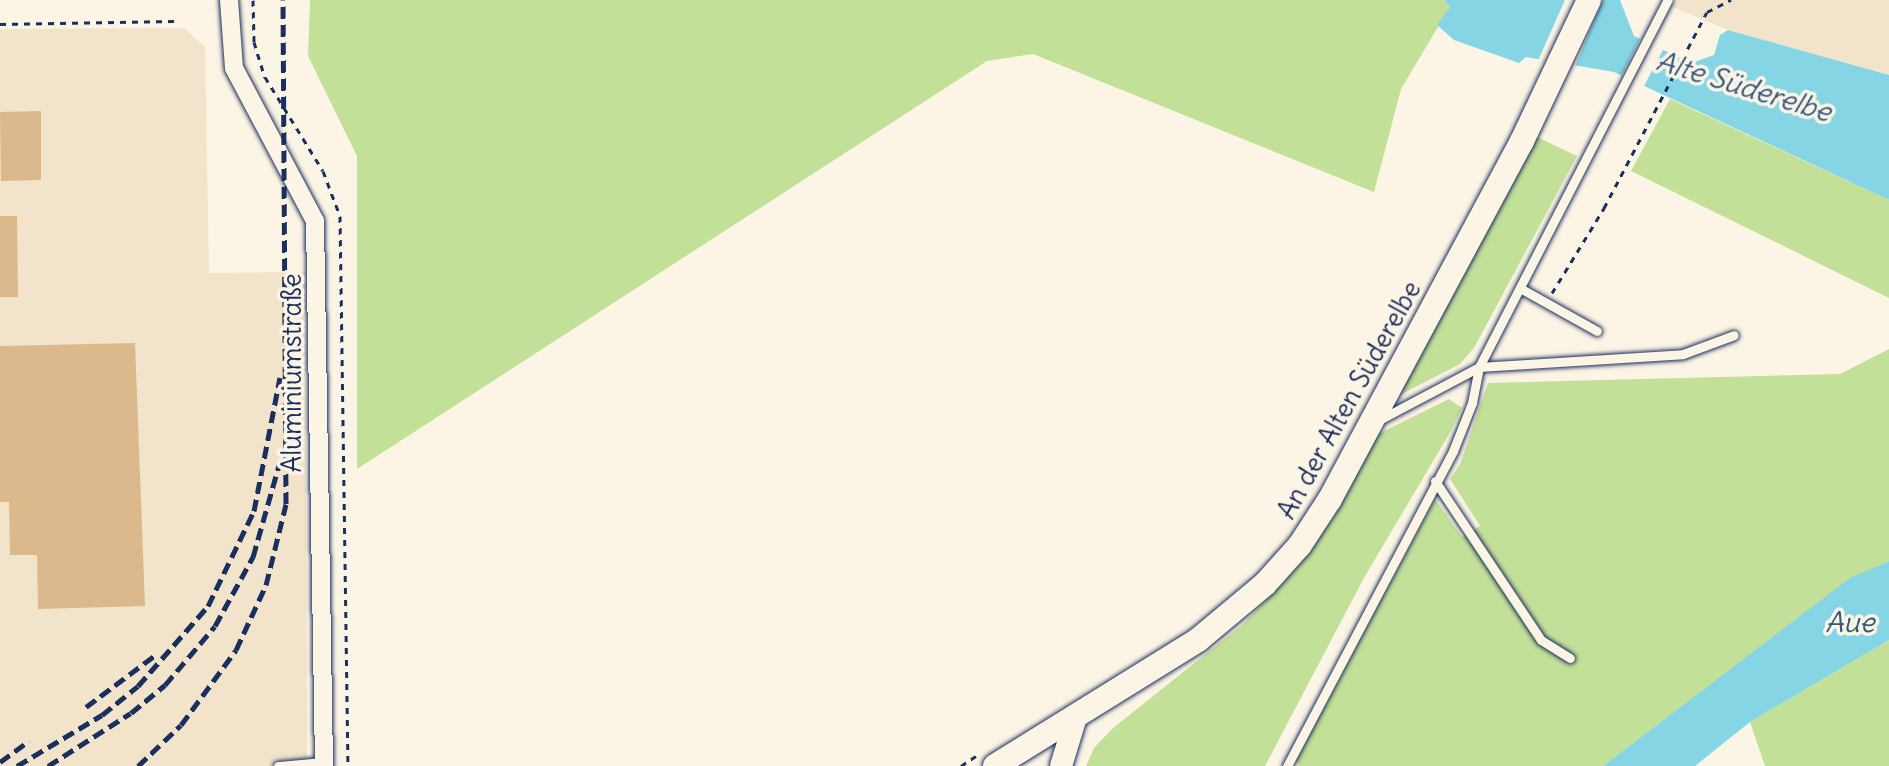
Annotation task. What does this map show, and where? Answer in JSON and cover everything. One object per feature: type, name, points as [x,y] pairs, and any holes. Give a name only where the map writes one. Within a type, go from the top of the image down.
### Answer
[{"type":"main road","name":"An der Alten Süderelbe","points":[[1008,765],[1076,717],[1198,640],[1265,584],[1314,524],[1522,141],[1589,0]]},
{"type":"street","name":"Aluminiumstraße","points":[[229,0],[234,68],[315,221],[324,764]]},
{"type":"street","points":[[1061,766],[1076,717]]},
{"type":"lane","points":[[1287,766],[1435,481],[1472,403],[1479,367],[1668,0]]},
{"type":"lane","points":[[1520,288],[1597,331]]},
{"type":"lane","points":[[1369,426],[1479,367],[1683,354],[1734,335]]},
{"type":"lane","points":[[1435,481],[1541,640],[1570,658]]},
{"type":"lane","points":[[278,766],[324,764]]},
{"type":"path","points":[[1547,303],[1707,12],[1731,0]]},
{"type":"path","points":[[0,24],[174,21]]},
{"type":"shaded area","points":[[1678,0],[1889,0],[1889,75],[1728,30],[1673,7]]},
{"type":"shaded area","points":[[184,28],[205,47],[209,273],[305,272],[307,766],[0,766],[0,29]]},
{"type":"green space","points":[[310,0],[1444,0],[1450,7],[1401,89],[1374,192],[1033,54],[987,61],[357,469],[357,156],[308,56]]},
{"type":"green space","points":[[1670,99],[1889,200],[1889,298],[1631,171]]},
{"type":"green space","points":[[1537,137],[1577,156],[1474,348],[1460,364],[1396,397]]},
{"type":"green space","points":[[1889,349],[1889,561],[1850,579],[1603,766],[1299,766],[1296,760],[1435,499],[1462,537],[1480,526],[1450,479],[1460,464],[1488,383],[1840,374]]},
{"type":"green space","points":[[1449,399],[1462,408],[1451,431],[1365,576],[1265,766],[1086,766],[1094,748],[1113,728],[1241,626],[1284,582],[1313,547],[1376,435]]},
{"type":"green space","points":[[1889,640],[1889,766],[1765,766],[1750,722]]},
{"type":"water","name":"Alte Süderelbe","points":[[1444,0],[1620,0],[1634,36],[1691,63],[1714,55],[1720,35],[1728,30],[1889,75],[1889,200],[1614,72],[1526,57],[1519,63],[1454,40],[1437,25],[1450,7]]},
{"type":"water","name":"Aue","points":[[1889,561],[1889,640],[1750,722],[1695,766],[1603,766],[1850,578]]},
{"type":"pier","points":[[1565,0],[1603,0],[1574,69],[1537,63]]},
{"type":"pier","points":[[1642,35],[1665,46],[1642,90],[1620,79]]},
{"type":"building","points":[[41,111],[41,180],[1,181],[0,112]]},
{"type":"building","points":[[0,216],[17,216],[18,297],[0,297]]},
{"type":"building","points":[[135,343],[145,606],[38,609],[37,555],[10,555],[9,502],[0,502],[0,346]]},
{"type":"railway","points":[[138,766],[181,725],[236,650],[266,585],[286,504],[283,0]]},
{"type":"railway","points":[[17,766],[102,715],[138,686],[208,606],[254,511],[280,377]]},
{"type":"railway","points":[[48,766],[131,713],[165,685],[215,626],[253,557],[279,465]]},
{"type":"railway","points":[[86,707],[154,656]]},
{"type":"railway","points":[[0,762],[29,741]]}]
